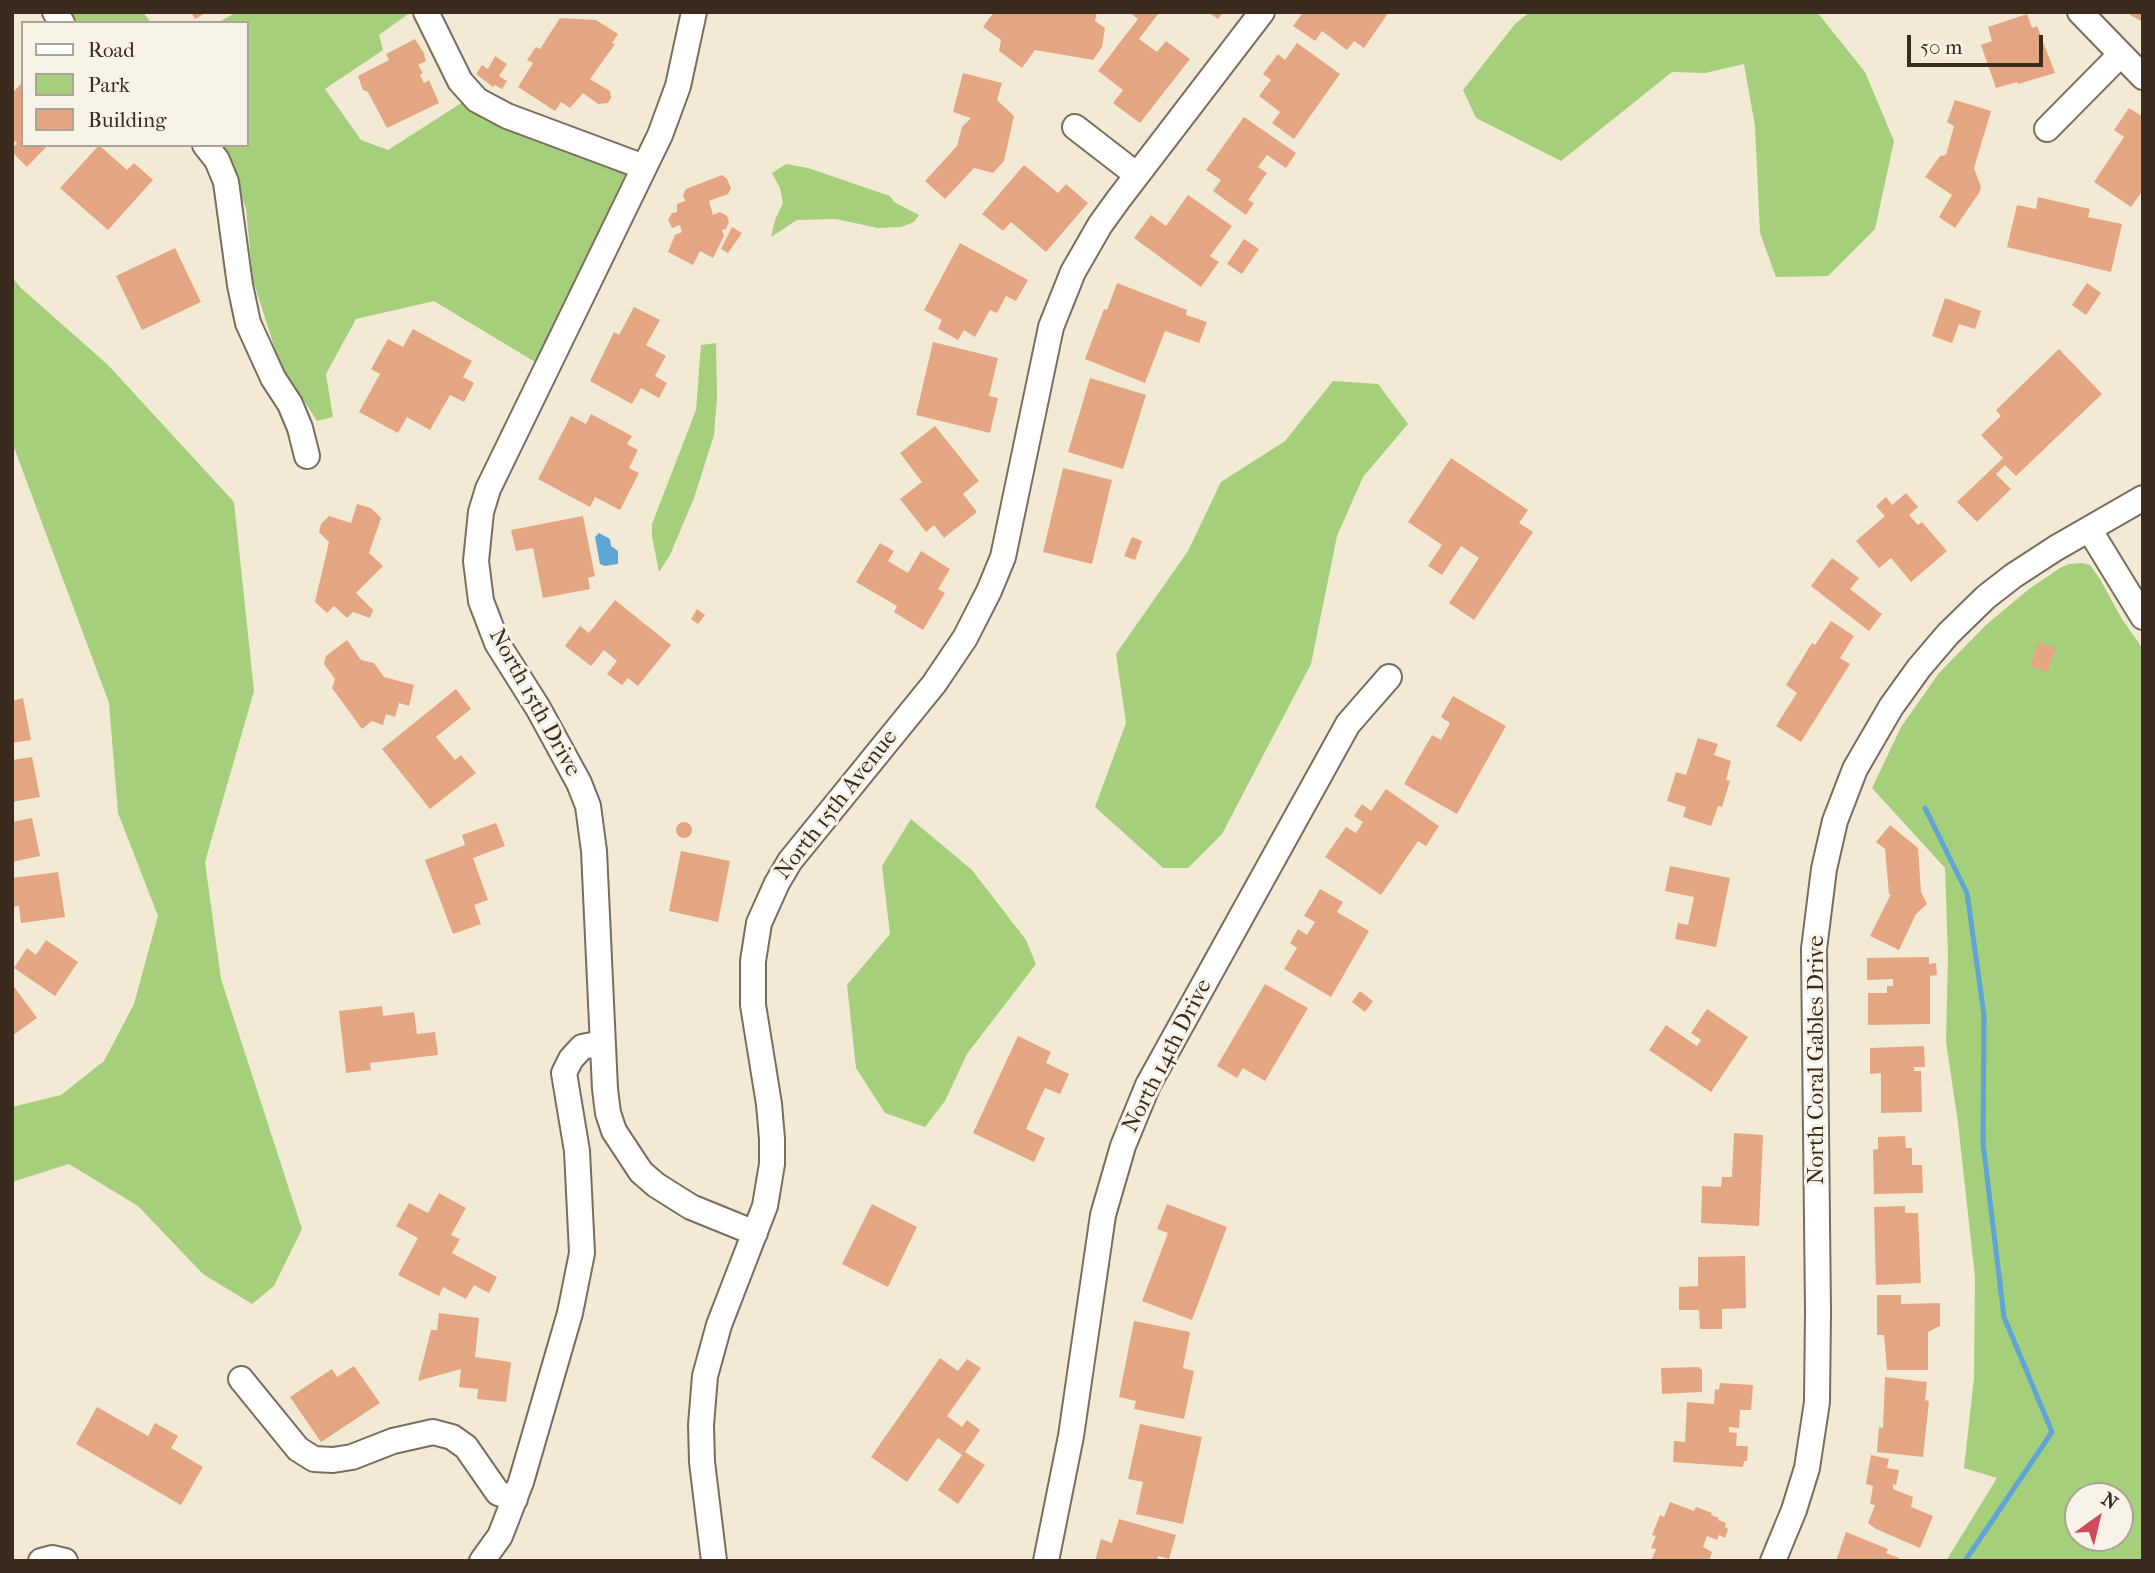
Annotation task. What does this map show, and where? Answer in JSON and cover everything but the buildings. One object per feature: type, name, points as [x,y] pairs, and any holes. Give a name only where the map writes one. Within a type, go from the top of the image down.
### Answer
[{"type":"street","points":[[426,12],[460,81],[477,100],[507,116],[644,167]]},
{"type":"street","name":"North 15th Drive","points":[[694,12],[678,86],[660,135],[488,489],[476,545],[481,601],[497,643],[538,708],[579,783],[587,806],[595,862],[602,1043],[608,1113],[614,1131],[641,1172],[656,1185],[691,1207],[755,1233]]},
{"type":"street","name":"North 15th Avenue","points":[[714,1561],[702,1462],[701,1425],[705,1376],[719,1325],[765,1206],[772,1164],[772,1139],[753,1005],[753,961],[759,923],[790,861],[934,684],[965,638],[1003,557],[1051,327],[1083,253],[1100,225],[1262,12]]},
{"type":"street","points":[[2080,12],[2143,77]]},
{"type":"street","points":[[2047,129],[2120,55]]},
{"type":"street","points":[[1075,127],[1137,176]]},
{"type":"street","points":[[207,147],[217,160],[226,182],[248,323],[273,377],[290,404],[307,456]]},
{"type":"street","name":"North Coral Gables Drive","points":[[1773,1561],[1794,1510],[1807,1468],[1817,1402],[1814,949],[1824,869],[1835,821],[1855,769],[1891,707],[1948,634],[1986,597],[2013,576],[2143,498]]},
{"type":"street","points":[[2089,529],[2143,617]]},
{"type":"street","name":"North 14th Drive","points":[[1046,1561],[1072,1436],[1103,1215],[1123,1146],[1148,1085],[1348,724],[1389,677]]},
{"type":"street","points":[[482,1561],[494,1546],[515,1499],[570,1313],[582,1253],[577,1151],[564,1073],[570,1059],[582,1047],[602,1043]]},
{"type":"street","points":[[241,1379],[298,1449],[314,1459],[352,1457],[393,1440],[433,1432],[452,1437],[466,1447],[498,1493],[515,1499]]},
{"type":"street","points":[[41,1561],[52,1558],[65,1561]]},
{"type":"green space","points":[[67,12],[143,12],[150,21],[72,21]]},
{"type":"green space","points":[[237,12],[411,12],[379,35],[383,50],[325,89],[361,140],[388,150],[466,100],[620,169],[625,175],[535,362],[434,301],[356,319],[326,374],[333,417],[317,421],[279,362],[253,280],[246,208],[218,147],[248,147],[248,21],[221,21]]},
{"type":"green space","points":[[1530,12],[1817,12],[1865,72],[1894,141],[1875,229],[1828,276],[1776,277],[1760,233],[1755,126],[1744,64],[1705,73],[1672,72],[1561,161],[1476,118],[1463,90],[1515,24]]},
{"type":"green space","points":[[786,164],[808,168],[890,196],[894,202],[919,215],[914,222],[901,227],[878,228],[836,219],[797,220],[771,237],[783,203],[780,188],[772,173]]},
{"type":"green space","points":[[12,277],[108,365],[234,502],[254,691],[205,862],[221,979],[302,1229],[274,1286],[252,1304],[203,1274],[138,1206],[69,1164],[12,1182],[12,1107],[61,1095],[104,1061],[134,1004],[158,916],[118,813],[109,703],[12,442]]},
{"type":"green space","points":[[716,343],[717,397],[714,435],[694,498],[670,555],[659,572],[652,524],[696,410],[701,345]]},
{"type":"green space","points":[[1333,381],[1378,384],[1408,424],[1363,477],[1337,536],[1311,664],[1222,834],[1188,868],[1163,868],[1095,807],[1126,723],[1116,654],[1188,551],[1221,482],[1285,441]]},
{"type":"green space","points":[[2069,564],[2090,565],[2143,649],[2143,1561],[1946,1561],[1997,1478],[1964,1468],[1974,1378],[1975,1277],[1946,1042],[1948,955],[1945,868],[1872,788],[1901,727],[1939,673],[1986,625],[2029,589]]},
{"type":"green space","points":[[911,819],[972,870],[1026,940],[1036,964],[967,1054],[945,1101],[925,1127],[885,1113],[856,1068],[847,985],[890,934],[882,866]]},
{"type":"water","points":[[599,533],[610,539],[611,546],[618,551],[618,564],[600,564],[595,537]]},
{"type":"waterway","points":[[1925,808],[1967,893],[1984,1015],[1983,1143],[2004,1317],[2052,1432],[1965,1561]]}]
